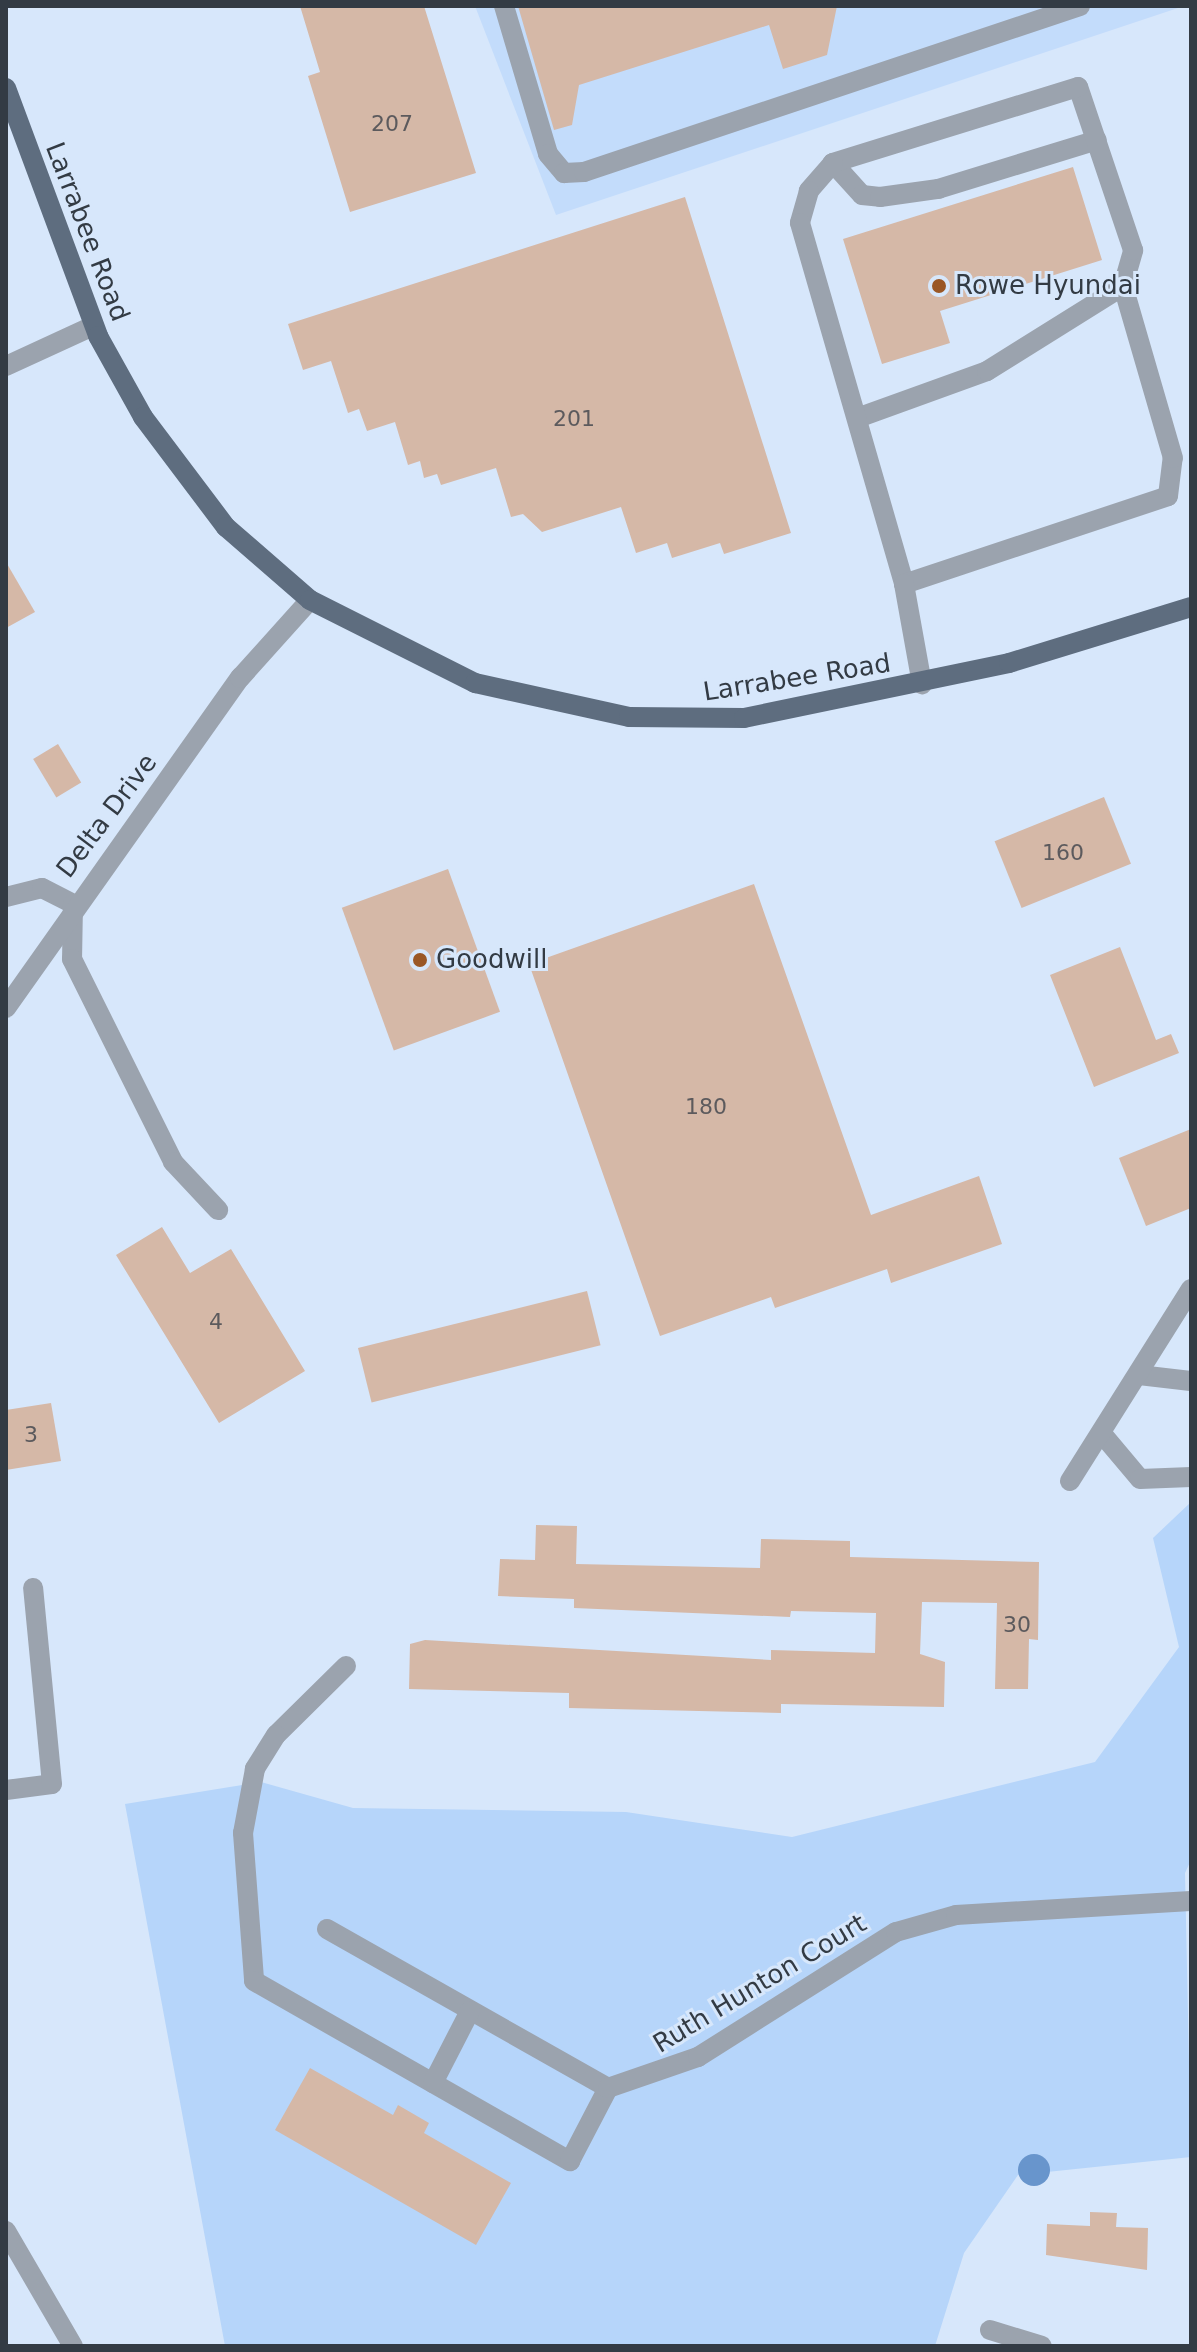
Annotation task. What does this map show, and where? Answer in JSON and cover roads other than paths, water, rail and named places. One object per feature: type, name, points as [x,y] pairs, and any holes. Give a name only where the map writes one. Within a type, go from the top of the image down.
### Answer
[{"type":"main road","name":"Larrabee Road","points":[[6,88],[93,326],[143,417],[226,527],[310,600],[475,683],[629,717],[744,718],[922,684],[1191,607]]},
{"type":"street","points":[[504,6],[548,154],[564,173],[584,172],[1080,6]]},
{"type":"street","points":[[904,584],[1168,496],[1173,458],[1123,286],[1133,250],[1078,87],[833,163],[809,191],[800,223],[860,417],[904,584],[922,684]]},
{"type":"street","points":[[833,163],[862,195],[880,197],[938,189],[1097,140]]},
{"type":"street","points":[[860,417],[964,383],[1123,286]]},
{"type":"street","points":[[6,366],[93,326]]},
{"type":"street","name":"Delta Drive","points":[[218,1210],[173,1162],[72,959],[73,904],[240,678],[310,600]]},
{"type":"street","points":[[6,897],[42,888],[73,904],[6,1008]]},
{"type":"street","points":[[1070,1481],[1103,1435],[1191,1289]]},
{"type":"street","points":[[1139,1375],[1191,1381]]},
{"type":"street","points":[[1103,1435],[1140,1479],[1157,1484],[1191,1477]]},
{"type":"street","points":[[6,1790],[52,1784],[33,1588]]},
{"type":"street","points":[[327,1929],[608,2088],[570,2161],[263,1990],[247,1960],[243,1833],[255,1769],[276,1735],[346,1666]]},
{"type":"street","name":"Ruth Hunton Court","points":[[608,2088],[698,2057],[896,1932],[956,1915],[1191,1901]]},
{"type":"street","points":[[433,2083],[470,2011]]},
{"type":"street","points":[[6,2231],[73,2346]]},
{"type":"street","points":[[990,2330],[1042,2346]]},
{"type":"place","name":"Rowe Hyundai","points":[[939,286]]},
{"type":"place","name":"Goodwill","points":[[420,960]]}]
